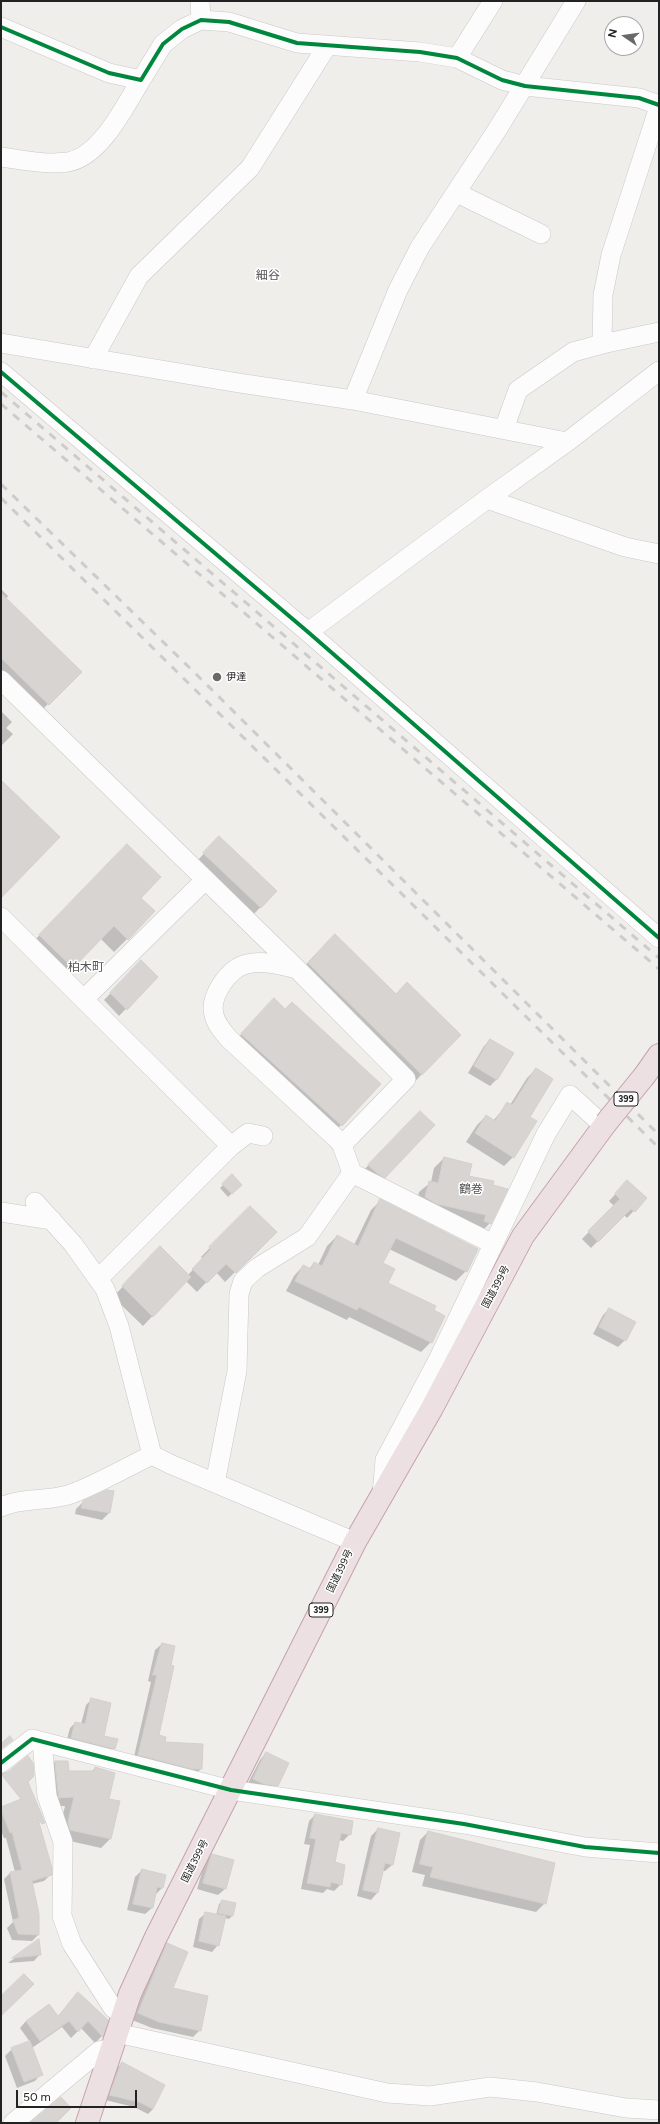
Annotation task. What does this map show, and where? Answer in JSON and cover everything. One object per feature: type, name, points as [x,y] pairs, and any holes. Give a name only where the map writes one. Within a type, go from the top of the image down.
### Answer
[{"type":"highway","name":"国道399号","points":[[87,2123],[130,1994],[156,1938],[232,1790],[355,1542],[432,1408],[523,1236],[605,1125],[645,1076],[659,1055]]},
{"type":"street","points":[[200,1],[201,20]]},
{"type":"street","points":[[457,58],[493,1]]},
{"type":"street","points":[[353,400],[398,290],[420,247],[457,193],[525,86],[576,1]]},
{"type":"street","points":[[1,157],[47,163],[70,161],[90,151],[106,135],[163,44],[182,29],[201,20],[229,22],[297,42],[327,46],[420,52],[457,58],[502,80],[525,86],[639,98],[659,106],[611,255],[603,296],[602,344],[606,343]]},
{"type":"street","points":[[1,28],[109,73],[141,80]]},
{"type":"street","points":[[93,359],[139,276],[250,168],[327,46]]},
{"type":"street","points":[[457,193],[541,234]]},
{"type":"street","points":[[504,429],[518,390],[573,352],[606,343],[659,332]]},
{"type":"street","points":[[1,343],[353,400],[567,442]]},
{"type":"street","points":[[308,632],[487,499],[567,442],[659,371]]},
{"type":"street","points":[[1,372],[308,632],[659,938]]},
{"type":"street","points":[[487,499],[626,547],[659,554]]},
{"type":"street","points":[[1,680],[406,1079],[342,1145]]},
{"type":"street","points":[[84,999],[205,880]]},
{"type":"street","points":[[1,917],[231,1146]]},
{"type":"street","points":[[296,969],[264,962],[241,966],[231,973],[219,990],[215,1002],[214,1014],[218,1025],[229,1039],[342,1145],[352,1173],[493,1244]]},
{"type":"street","points":[[382,1494],[385,1460],[438,1360],[546,1134],[570,1095],[605,1125]]},
{"type":"street","points":[[98,1279],[231,1146],[248,1133],[263,1136]]},
{"type":"street","points":[[215,1483],[237,1371],[239,1294],[243,1281],[257,1268],[307,1237],[352,1173]]},
{"type":"street","points":[[35,1202],[73,1244],[106,1289],[118,1326],[152,1455]]},
{"type":"street","points":[[1,1212],[52,1220]]},
{"type":"street","points":[[1,1507],[10,1502],[47,1500],[71,1494],[152,1455],[355,1542]]},
{"type":"street","points":[[1,1763],[32,1740],[232,1790],[464,1824],[585,1847],[659,1853]]},
{"type":"street","points":[[42,1742],[47,1796],[63,1842],[60,1908],[62,1916],[72,1944],[113,2008],[118,2032]]},
{"type":"street","points":[[118,2032],[387,2093],[430,2096],[490,2087],[537,2092],[623,2115],[659,2110]]},
{"type":"street","points":[[13,2123],[99,2051],[118,2032]]},
{"type":"building","points":[[1,593],[82,672],[49,705],[1,658]]},
{"type":"building","points":[[1,780],[60,837],[1,898]]},
{"type":"building","points":[[219,836],[277,891],[261,908],[203,853]]},
{"type":"building","points":[[127,844],[161,877],[141,898],[155,911],[128,940],[114,926],[73,968],[39,935]]},
{"type":"building","points":[[335,934],[396,994],[407,982],[461,1035],[422,1075],[308,963]]},
{"type":"building","points":[[141,960],[158,977],[127,1010],[110,993]]},
{"type":"building","points":[[274,998],[285,1009],[292,1002],[381,1084],[342,1126],[241,1034]]},
{"type":"building","points":[[490,1039],[514,1053],[497,1080],[474,1066]]},
{"type":"building","points":[[536,1068],[553,1079],[530,1117],[537,1121],[514,1158],[475,1133],[486,1115],[495,1121],[507,1102],[512,1105]]},
{"type":"building","points":[[420,1111],[435,1125],[385,1178],[378,1174],[368,1165]]},
{"type":"building","points":[[444,1157],[472,1164],[469,1176],[494,1181],[493,1185],[508,1189],[491,1224],[484,1221],[486,1215],[437,1204],[425,1197],[429,1181],[438,1183]]},
{"type":"building","points":[[232,1174],[242,1185],[232,1194],[222,1184]]},
{"type":"building","points":[[627,1180],[647,1198],[635,1212],[631,1209],[598,1242],[588,1231],[620,1199],[615,1194]]},
{"type":"building","points":[[380,1199],[478,1249],[467,1272],[396,1238],[383,1263],[395,1269],[388,1283],[436,1306],[434,1310],[445,1316],[432,1343],[359,1307],[357,1310],[295,1281],[303,1265],[311,1269],[314,1262],[322,1266],[337,1235],[358,1246]]},
{"type":"building","points":[[250,1206],[277,1232],[236,1273],[226,1264],[207,1283],[192,1269],[211,1249],[209,1247]]},
{"type":"building","points":[[160,1246],[191,1277],[153,1317],[122,1286]]},
{"type":"building","points":[[609,1308],[636,1322],[626,1341],[599,1327]]},
{"type":"building","points":[[107,1490],[114,1491],[110,1513],[81,1508],[83,1501]]},
{"type":"building","points":[[162,1643],[175,1646],[171,1665],[174,1666],[159,1735],[166,1737],[165,1742],[203,1744],[202,1769],[192,1769],[138,1755],[157,1675],[153,1675]]},
{"type":"building","points":[[91,1698],[111,1703],[104,1736],[118,1739],[115,1749],[71,1738],[75,1722],[85,1724]]},
{"type":"building","points":[[10,1736],[13,1740],[1,1749],[1,1744]]},
{"type":"building","points":[[266,1752],[289,1763],[278,1786],[264,1784],[253,1779]]},
{"type":"building","points":[[28,1756],[33,1763],[34,1776],[28,1782],[45,1823],[42,1824],[38,1819],[52,1868],[52,1875],[32,1881],[39,1914],[39,1935],[18,1934],[13,1920],[19,1918],[10,1872],[22,1870],[12,1832],[10,1833],[1,1810],[1,1807],[21,1799],[1,1774],[8,1772]]},
{"type":"building","points":[[55,1761],[68,1761],[69,1771],[94,1771],[95,1767],[115,1773],[109,1799],[120,1801],[111,1839],[70,1830],[68,1822],[74,1797],[59,1798]]},
{"type":"building","points":[[315,1814],[353,1821],[351,1835],[341,1833],[335,1862],[345,1865],[342,1885],[331,1882],[330,1887],[307,1883],[316,1839],[310,1838]]},
{"type":"building","points":[[378,1828],[400,1833],[393,1865],[385,1863],[378,1893],[363,1890]]},
{"type":"building","points":[[428,1831],[555,1863],[546,1904],[430,1877],[433,1867],[420,1864]]},
{"type":"building","points":[[212,1854],[234,1860],[226,1889],[203,1883]]},
{"type":"building","points":[[142,1869],[166,1875],[163,1888],[157,1887],[153,1908],[133,1904]]},
{"type":"building","points":[[222,1900],[236,1903],[233,1916],[218,1913]]},
{"type":"building","points":[[205,1912],[226,1916],[219,1946],[199,1941]]},
{"type":"building","points":[[39,1939],[41,1955],[12,1958]]},
{"type":"building","points":[[167,1943],[188,1952],[173,1988],[208,1996],[201,2031],[159,2022],[138,2013]]},
{"type":"building","points":[[24,1974],[34,1984],[1,2016],[1,1996]]},
{"type":"building","points":[[78,1992],[108,2020],[103,2037],[88,2021],[78,2032],[69,2021],[40,2041],[26,2021],[49,2004],[58,2016]]},
{"type":"building","points":[[30,2041],[43,2075],[24,2082],[11,2048]]},
{"type":"building","points":[[122,2062],[165,2085],[153,2109],[139,2102],[109,2095]]},
{"type":"building","points":[[61,2097],[71,2108],[56,2123],[30,2123]]},
{"type":"railway","points":[[1,392],[659,958]]},
{"type":"railway","points":[[1,404],[659,969]]},
{"type":"railway","points":[[1,484],[195,673],[659,1135]]},
{"type":"railway","points":[[1,498],[659,1148]]},
{"type":"cycle path","points":[[1,27],[109,73],[141,80],[163,44],[182,29],[201,20],[229,22],[297,43],[420,52],[457,58],[502,80],[525,86],[639,98],[659,105]]},
{"type":"cycle path","points":[[1,372],[308,632],[659,938]]},
{"type":"cycle path","points":[[1,1763],[32,1739],[231,1790],[464,1824],[585,1847],[659,1853]]},
{"type":"place","name":"伊達","points":[[217,677]]},
{"type":"district","name":"細谷","points":[[268,275]]},
{"type":"district","name":"柏木町","points":[[86,967]]},
{"type":"district","name":"鶴巻","points":[[471,1189]]}]
